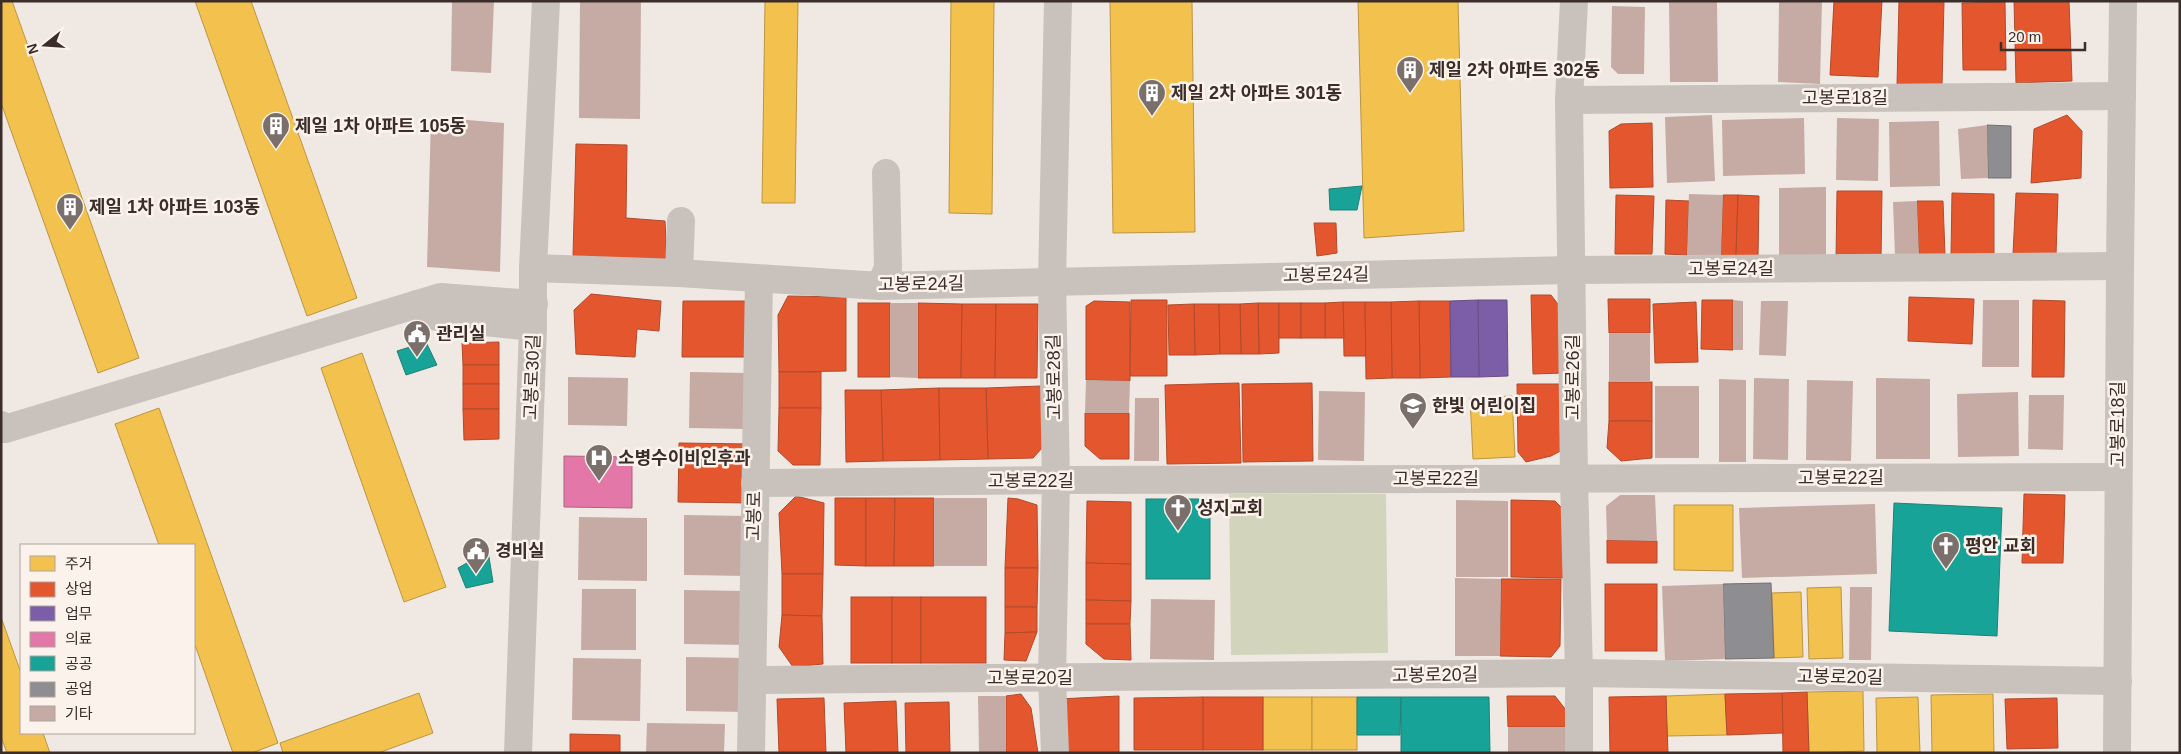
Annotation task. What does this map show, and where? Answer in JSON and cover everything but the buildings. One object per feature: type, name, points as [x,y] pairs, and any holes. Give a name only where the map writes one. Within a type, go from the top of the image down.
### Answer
[{"type":"street","name":"고봉로30길","points":[[518,753],[534,316],[533,268],[546,1]]},
{"type":"street","name":"고봉로28길","points":[[1055,753],[1052,678],[1056,480],[1052,281],[1058,1]]},
{"type":"street","name":"고봉로26길","points":[[1574,1],[1569,100],[1574,479],[1580,673],[1579,753]]},
{"type":"street","name":"고봉로18길","points":[[2117,753],[2118,477],[2124,1]]},
{"type":"street","name":"고봉로18길","points":[[1569,100],[2122,96]]},
{"type":"street","points":[[880,286],[888,268],[886,173]]},
{"type":"street","points":[[679,273],[681,221]]},
{"type":"street","name":"고봉로24길","points":[[533,268],[679,273],[880,286],[1572,270],[2120,266]]},
{"type":"street","name":"고봉로","points":[[751,753],[759,279]]},
{"type":"street","points":[[1,425],[5,430],[417,304],[437,317],[534,316]]},
{"type":"street","name":"고봉로22길","points":[[755,483],[1056,480],[2118,477]]},
{"type":"street","name":"고봉로20길","points":[[752,680],[1580,673],[2118,680]]},
{"type":"green space","points":[[1229,494],[1386,494],[1388,653],[1231,655]]},
{"type":"place","name":"제일 2차 아파트 302동","points":[[1410,94]]},
{"type":"place","name":"제일 2차 아파트 301동","points":[[1152,117]]},
{"type":"place","name":"제일 1차 아파트 105동","points":[[276,150]]},
{"type":"place","name":"제일 1차 아파트 103동","points":[[70,231]]},
{"type":"place","name":"관리실","points":[[417,358]]},
{"type":"place","name":"한빛 어린이집","points":[[1413,430]]},
{"type":"place","name":"소병수이비인후과","points":[[599,482]]},
{"type":"place","name":"성지교회","points":[[1178,532]]},
{"type":"place","name":"평안 교회","points":[[1946,570]]},
{"type":"place","name":"경비실","points":[[476,575]]}]
